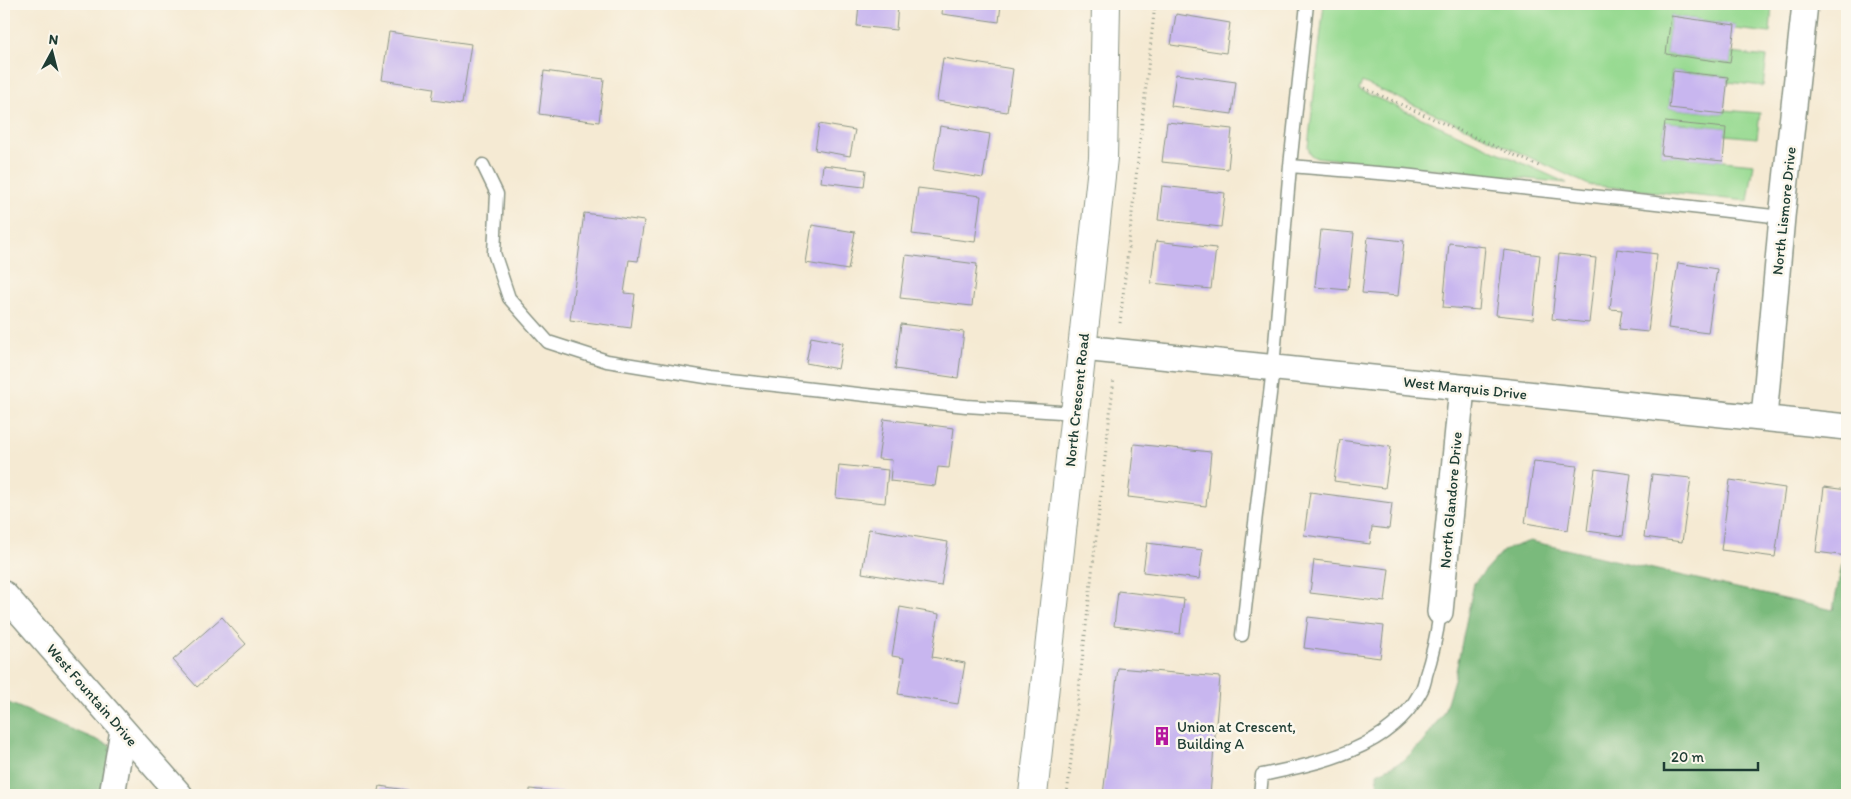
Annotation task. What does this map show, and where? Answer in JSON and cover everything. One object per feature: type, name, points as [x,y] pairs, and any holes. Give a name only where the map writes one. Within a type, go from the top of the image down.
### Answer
[{"type":"street","name":"North Crescent Road","points":[[1034,795],[1102,158],[1106,4]]},
{"type":"street","name":"North Lismore Drive","points":[[1764,418],[1782,217],[1805,4]]},
{"type":"street","name":"West Marquis Drive","points":[[1083,348],[1847,427]]},
{"type":"street","name":"North Glandore Drive","points":[[1440,612],[1462,388]]},
{"type":"street","name":"West Fountain Drive","points":[[4,594],[180,795]]},
{"type":"street","points":[[112,795],[123,730]]},
{"type":"lane","points":[[1242,635],[1273,368],[1290,166],[1307,4]]},
{"type":"lane","points":[[483,165],[497,194],[494,253],[509,298],[548,342],[607,361],[712,378],[966,406],[1076,413]]},
{"type":"lane","points":[[1290,166],[1403,176],[1782,217]]},
{"type":"lane","points":[[1260,795],[1262,775],[1328,759],[1356,749],[1382,734],[1403,717],[1421,692],[1434,652],[1440,612]]},
{"type":"path","points":[[1119,331],[1155,4]]},
{"type":"path","points":[[1364,88],[1546,169]]},
{"type":"path","points":[[1067,795],[1113,382]]},
{"type":"green space","points":[[1324,4],[1772,4],[1770,33],[1735,29],[1735,25],[1671,16],[1666,54],[1730,63],[1731,53],[1767,57],[1763,86],[1728,82],[1728,77],[1672,71],[1669,108],[1724,114],[1724,110],[1760,113],[1757,138],[1725,135],[1726,128],[1665,122],[1661,155],[1754,164],[1748,201],[1589,185],[1362,82],[1359,90],[1567,183],[1314,157],[1310,154],[1308,147]]},
{"type":"green space","points":[[1530,541],[1833,610],[1842,564],[1847,564],[1847,795],[1378,795],[1377,773],[1403,761],[1423,742],[1444,712],[1455,676],[1474,583],[1504,550]]},
{"type":"green space","points":[[4,701],[114,747],[105,795],[4,795]]},
{"type":"building","points":[[859,4],[898,4],[896,30],[857,26]]},
{"type":"building","points":[[943,4],[1001,4],[999,22],[942,14]]},
{"type":"building","points":[[1176,14],[1230,23],[1226,53],[1171,45]]},
{"type":"building","points":[[1671,16],[1735,25],[1730,63],[1666,54]]},
{"type":"building","points":[[389,32],[471,44],[462,104],[432,100],[434,88],[382,80]]},
{"type":"building","points":[[943,58],[1013,69],[1007,112],[937,101]]},
{"type":"building","points":[[544,71],[604,79],[599,122],[539,114]]},
{"type":"building","points":[[1673,71],[1728,77],[1724,114],[1669,108]]},
{"type":"building","points":[[1176,74],[1236,82],[1232,114],[1171,106]]},
{"type":"building","points":[[1167,122],[1232,129],[1228,169],[1162,162]]},
{"type":"building","points":[[1665,122],[1726,128],[1723,161],[1661,155]]},
{"type":"building","points":[[819,124],[855,130],[850,156],[815,150]]},
{"type":"building","points":[[940,126],[990,134],[983,178],[933,170]]},
{"type":"building","points":[[823,165],[866,170],[864,187],[821,182]]},
{"type":"building","points":[[1162,186],[1225,193],[1221,227],[1158,220]]},
{"type":"building","points":[[918,188],[981,196],[975,242],[912,234]]},
{"type":"building","points":[[584,213],[644,221],[638,261],[629,260],[624,293],[635,294],[631,328],[570,320]]},
{"type":"building","points":[[812,225],[855,232],[848,270],[806,263]]},
{"type":"building","points":[[1321,230],[1354,233],[1348,290],[1315,287]]},
{"type":"building","points":[[1368,237],[1404,241],[1398,296],[1362,293]]},
{"type":"building","points":[[1156,241],[1216,248],[1211,289],[1151,283]]},
{"type":"building","points":[[1449,243],[1485,247],[1479,310],[1443,307]]},
{"type":"building","points":[[1617,249],[1657,254],[1648,332],[1619,329],[1622,310],[1610,309]]},
{"type":"building","points":[[1504,250],[1540,255],[1533,319],[1496,315]]},
{"type":"building","points":[[1559,254],[1596,258],[1589,323],[1552,319]]},
{"type":"building","points":[[906,255],[977,264],[972,306],[900,298]]},
{"type":"building","points":[[1678,263],[1717,269],[1708,333],[1668,328]]},
{"type":"building","points":[[901,324],[964,332],[958,378],[895,369]]},
{"type":"building","points":[[811,337],[843,343],[838,369],[806,363]]},
{"type":"building","points":[[884,419],[954,428],[949,468],[938,467],[935,486],[890,481],[892,460],[878,459]]},
{"type":"building","points":[[1340,440],[1391,447],[1385,488],[1334,481]]},
{"type":"building","points":[[1134,444],[1211,452],[1206,506],[1128,497]]},
{"type":"building","points":[[1534,461],[1577,466],[1568,530],[1525,523]]},
{"type":"building","points":[[839,465],[888,470],[885,503],[836,498]]},
{"type":"building","points":[[1595,469],[1631,474],[1623,536],[1587,531]]},
{"type":"building","points":[[1652,474],[1691,478],[1682,542],[1644,537]]},
{"type":"building","points":[[1730,480],[1785,488],[1775,557],[1721,550]]},
{"type":"building","points":[[1824,487],[1847,490],[1847,556],[1816,552]]},
{"type":"building","points":[[1310,492],[1392,503],[1389,529],[1372,527],[1370,544],[1304,535]]},
{"type":"building","points":[[869,529],[948,542],[941,586],[862,573]]},
{"type":"building","points":[[1147,543],[1203,550],[1199,579],[1143,572]]},
{"type":"building","points":[[1314,560],[1389,569],[1385,602],[1310,593]]},
{"type":"building","points":[[1118,591],[1184,599],[1180,634],[1114,626]]},
{"type":"building","points":[[900,607],[939,614],[932,657],[965,663],[958,704],[898,694],[904,658],[892,656]]},
{"type":"building","points":[[222,617],[246,644],[197,687],[173,660]]},
{"type":"building","points":[[1308,617],[1384,626],[1380,658],[1304,648]]},
{"type":"building","name":"Union at Crescent, Building A","points":[[1118,668],[1220,677],[1210,795],[1103,795]]},
{"type":"building","points":[[380,786],[412,791],[411,795],[378,795]]},
{"type":"building","points":[[530,789],[578,794],[578,795],[530,795]]},
{"type":"place","name":"Union at Crescent, Building A","points":[[1162,736]]}]
